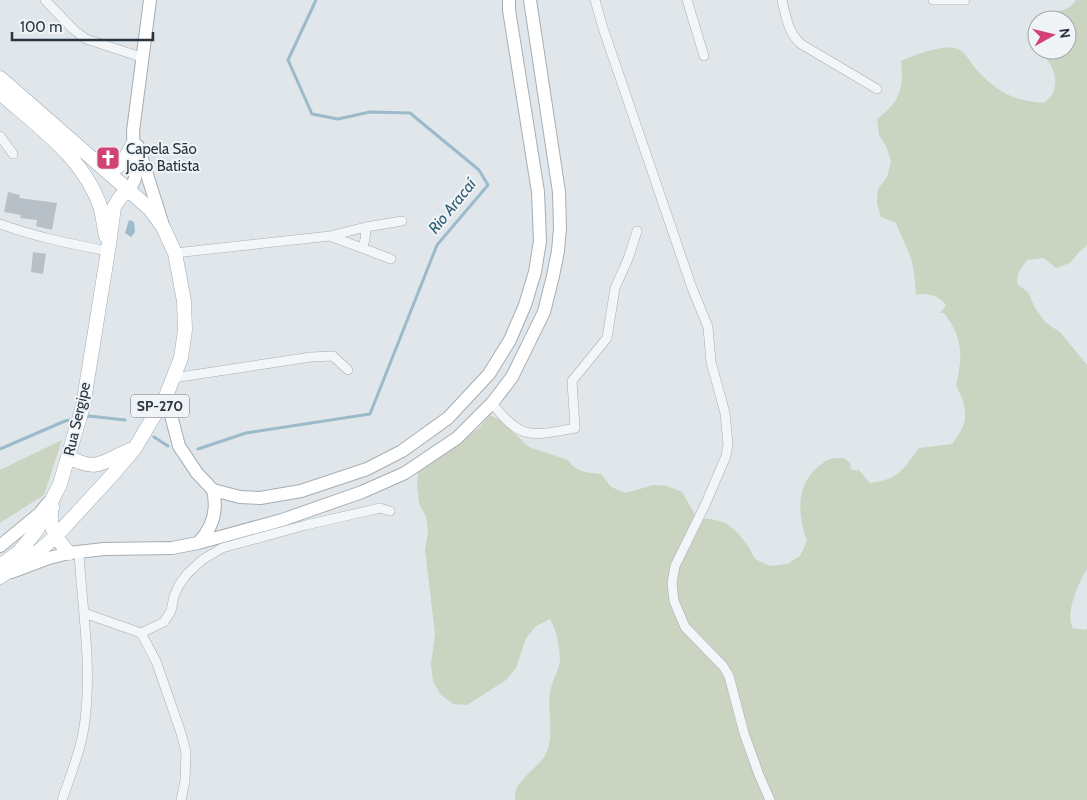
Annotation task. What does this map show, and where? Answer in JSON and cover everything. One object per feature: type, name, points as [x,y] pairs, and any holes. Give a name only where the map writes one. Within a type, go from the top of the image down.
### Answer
[{"type":"main road","points":[[129,191],[135,179],[133,137],[141,57],[150,0]]},
{"type":"main road","points":[[213,490],[240,497],[260,498],[302,491],[367,469],[402,450],[448,418],[489,374],[510,340],[525,305],[536,272],[540,241],[538,192],[508,10],[509,0]]},
{"type":"main road","points":[[1,573],[49,558],[74,553],[104,549],[172,548],[198,543],[282,520],[362,492],[405,473],[457,438],[492,403],[512,377],[544,312],[558,251],[560,228],[559,192],[530,0]]},
{"type":"main road","name":"SP-270","points":[[0,78],[150,209],[163,227],[175,253],[184,301],[185,330],[181,358],[166,396],[135,448],[56,536],[39,552],[1,573]]},
{"type":"main road","points":[[0,93],[56,141],[83,172],[101,210],[108,251]]},
{"type":"main road","points":[[108,172],[122,164],[133,137]]},
{"type":"main road","points":[[133,137],[163,227]]},
{"type":"main road","name":"Rua Sergipe","points":[[1,573],[38,528],[55,495],[69,457],[83,406],[114,207],[118,199],[129,191]]},
{"type":"main road","points":[[166,396],[179,446],[197,473],[213,490],[216,504],[214,519],[208,532],[198,543]]},
{"type":"main road","points":[[69,457],[78,462],[95,466],[135,448]]},
{"type":"main road","points":[[55,495],[50,514],[51,527],[62,546],[74,553]]},
{"type":"main road","points":[[0,546],[39,514],[55,495]]},
{"type":"street","points":[[44,0],[79,34],[108,47],[141,57]]},
{"type":"street","points":[[595,0],[692,288],[708,327],[711,362],[725,412],[728,432],[726,456],[705,505],[675,566],[672,583],[674,601],[684,626],[723,666],[729,676],[744,732],[770,800]]},
{"type":"street","points":[[686,0],[704,56]]},
{"type":"street","points":[[782,0],[788,26],[794,38],[877,89]]},
{"type":"street","points":[[933,0],[965,0]]},
{"type":"street","points":[[0,136],[12,154]]},
{"type":"street","points":[[175,253],[330,236],[402,221]]},
{"type":"street","points":[[0,224],[36,236],[108,251]]},
{"type":"street","points":[[362,248],[366,227]]},
{"type":"street","points":[[492,403],[506,421],[521,432],[543,434],[575,428],[572,381],[607,338],[615,288],[628,259],[637,231]]},
{"type":"street","points":[[330,236],[391,259]]},
{"type":"street","points":[[173,378],[311,356],[332,356],[348,370]]},
{"type":"street","points":[[141,633],[164,622],[171,611],[174,596],[179,585],[202,560],[222,548],[306,525],[380,508],[390,511]]},
{"type":"street","points":[[62,800],[78,752],[85,721],[87,699],[84,613],[74,553]]},
{"type":"street","points":[[84,613],[141,633],[156,662],[186,752],[181,800]]},
{"type":"green space","points":[[1076,0],[1087,0],[1087,245],[1070,263],[1056,268],[1044,258],[1027,260],[1018,273],[1017,284],[1028,292],[1035,308],[1046,323],[1060,332],[1087,365],[1087,569],[1074,598],[1070,615],[1073,628],[1087,629],[1087,800],[516,800],[516,789],[544,757],[550,741],[549,701],[552,684],[560,660],[556,633],[550,619],[536,626],[526,638],[516,668],[506,680],[467,705],[453,704],[440,694],[433,681],[431,664],[435,633],[425,550],[428,532],[426,516],[419,503],[418,472],[454,442],[467,437],[480,427],[490,415],[504,422],[529,447],[568,460],[574,467],[582,471],[601,474],[611,487],[626,493],[653,485],[667,486],[682,492],[697,518],[726,523],[738,533],[755,559],[770,566],[787,564],[800,556],[807,541],[801,511],[802,491],[811,474],[819,466],[830,459],[844,458],[850,463],[851,469],[857,471],[858,469],[870,483],[888,479],[899,473],[919,448],[952,444],[962,429],[964,422],[965,409],[956,385],[960,365],[960,347],[955,330],[944,313],[940,313],[946,305],[940,299],[933,296],[916,295],[913,267],[907,248],[896,223],[881,217],[877,203],[878,189],[887,177],[891,162],[887,148],[879,135],[877,119],[885,113],[899,94],[902,80],[901,61],[939,48],[954,48],[967,56],[975,68],[998,89],[1023,100],[1044,103],[1053,92],[1055,84],[1054,74],[1047,60],[1077,60],[1077,10],[1062,10],[1073,4]]},
{"type":"green space","points":[[62,440],[44,495],[0,523],[0,470]]},
{"type":"water","points":[[129,220],[134,222],[135,232],[131,237],[125,233]]},
{"type":"building","name":"Capela São João Batista","points":[[104,152],[116,156],[110,161],[103,156]]},
{"type":"building","points":[[8,192],[20,195],[19,198],[57,203],[52,230],[36,226],[37,220],[20,218],[21,215],[4,212]]},
{"type":"building","points":[[33,252],[46,254],[43,274],[31,272]]},
{"type":"waterway","name":"Rio Aracaí","points":[[198,449],[246,433],[370,414],[437,245],[488,185],[479,170],[410,113],[370,112],[338,119],[312,114],[288,60],[316,0]]},
{"type":"waterway","name":"Rio Aracaí","points":[[85,417],[125,420]]},
{"type":"waterway","name":"Rio Aracaí","points":[[0,449],[65,421],[76,419]]},
{"type":"waterway","name":"Rio Aracaí","points":[[154,437],[168,446]]},
{"type":"place","name":"Capela São João Batista","points":[[108,158]]}]
